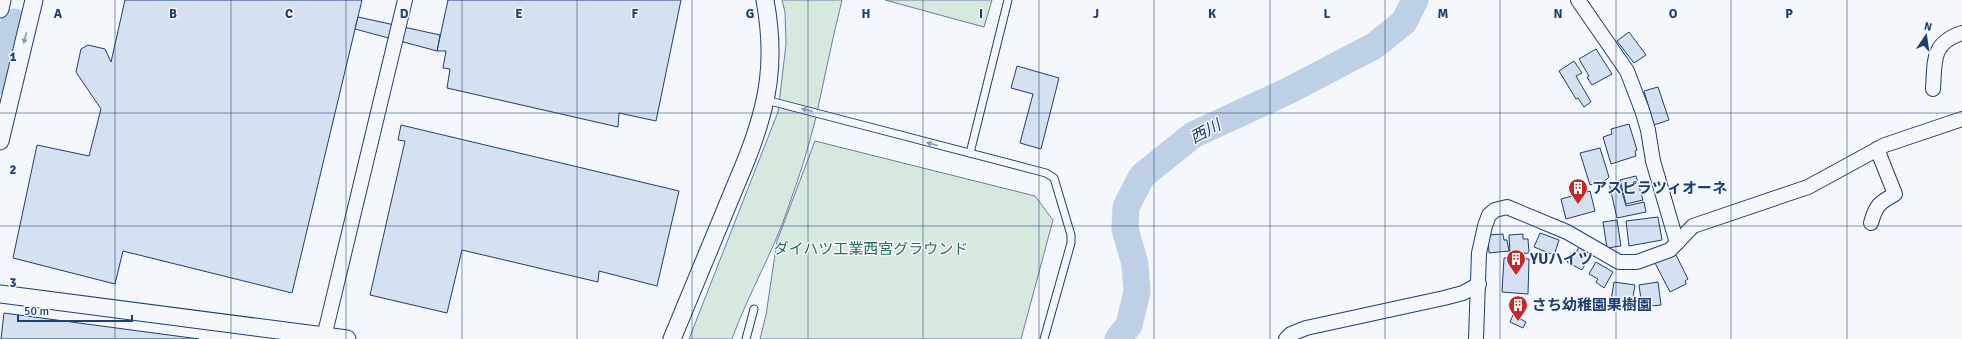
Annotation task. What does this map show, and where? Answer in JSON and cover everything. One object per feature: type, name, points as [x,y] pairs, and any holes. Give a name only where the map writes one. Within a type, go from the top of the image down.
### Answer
[{"type":"street","points":[[0,9],[2,0]]},
{"type":"street","points":[[0,141],[34,0]]},
{"type":"street","points":[[324,337],[406,0]]},
{"type":"street","points":[[672,339],[747,158],[766,100],[770,74],[771,46],[765,0]]},
{"type":"street","points":[[1578,0],[1627,71],[1648,130],[1653,161],[1677,243]]},
{"type":"street","points":[[1933,89],[1936,53],[1943,42],[1962,33]]},
{"type":"street","points":[[1476,339],[1479,252],[1484,226],[1489,216],[1495,210],[1507,207],[1567,232],[1619,262],[1626,263],[1646,260],[1670,250],[1693,226],[1808,187],[1850,166],[1877,149],[1962,119]]},
{"type":"street","points":[[1871,223],[1875,210],[1880,202],[1895,194],[1877,149]]},
{"type":"street","points":[[1286,339],[1291,334],[1306,328],[1444,298],[1463,293],[1478,284]]},
{"type":"street","points":[[0,294],[347,339]]},
{"type":"lane","points":[[970,154],[1008,0]]},
{"type":"lane","points":[[766,100],[1046,173],[1054,178],[1071,235],[1071,243],[1044,339]]},
{"type":"lane","points":[[746,339],[754,309]]},
{"type":"green space","points":[[782,0],[842,0],[809,143],[782,225],[745,306],[732,339],[689,339],[778,112],[786,44],[785,12]]},
{"type":"green space","points":[[885,0],[992,0],[984,27]]},
{"type":"green space","name":"ダイハツ工業西宮グラウンド","points":[[815,141],[1035,196],[1053,220],[1021,339],[760,339],[766,315],[777,241]]},
{"type":"building","points":[[125,0],[362,0],[292,293],[123,251],[115,284],[13,258],[37,145],[89,156],[101,109],[76,72],[81,49],[88,45],[105,49],[111,62]]},
{"type":"building","points":[[448,0],[681,0],[656,121],[619,113],[618,127],[447,88],[450,69],[443,68],[446,51],[437,51]]},
{"type":"building","points":[[358,17],[440,35],[437,51],[355,29]]},
{"type":"building","points":[[1629,32],[1646,55],[1634,63],[1617,41]]},
{"type":"building","points":[[1596,49],[1612,74],[1592,85],[1587,77],[1589,76],[1579,59]]},
{"type":"building","points":[[1574,61],[1582,73],[1576,76],[1591,102],[1584,107],[1578,98],[1576,99],[1559,71]]},
{"type":"building","points":[[1017,66],[1059,78],[1041,149],[1020,143],[1033,94],[1011,88]]},
{"type":"building","points":[[1658,87],[1669,120],[1654,125],[1644,91]]},
{"type":"building","points":[[1629,124],[1637,150],[1635,151],[1636,156],[1611,164],[1603,137],[1612,134],[1611,129]]},
{"type":"building","points":[[401,125],[679,191],[657,286],[599,271],[598,282],[462,250],[447,313],[370,295],[405,141],[398,140]]},
{"type":"building","points":[[1600,148],[1609,177],[1606,180],[1590,185],[1580,153]]},
{"type":"building","points":[[1636,176],[1643,200],[1626,204],[1620,180]]},
{"type":"building","points":[[1619,181],[1626,206],[1644,202],[1646,212],[1617,218],[1609,183]]},
{"type":"building","name":"アスピラツィオーネ","points":[[1590,191],[1595,211],[1566,219],[1561,199]]},
{"type":"building","points":[[1658,217],[1662,240],[1629,246],[1626,221]]},
{"type":"building","points":[[1617,220],[1621,246],[1607,248],[1603,222]]},
{"type":"building","points":[[1540,233],[1559,240],[1554,255],[1534,247]]},
{"type":"building","points":[[1503,234],[1504,240],[1507,240],[1509,251],[1489,253],[1488,235]]},
{"type":"building","points":[[1523,234],[1523,239],[1528,239],[1529,253],[1510,254],[1509,235]]},
{"type":"building","points":[[1579,247],[1591,253],[1582,270],[1567,262],[1571,253],[1575,255]]},
{"type":"building","points":[[1675,253],[1688,279],[1685,281],[1686,284],[1670,292],[1655,263]]},
{"type":"building","name":"YUハイツ","points":[[1504,258],[1529,259],[1528,294],[1502,292]]},
{"type":"building","points":[[1596,262],[1613,272],[1604,288],[1596,282],[1598,279],[1589,274]]},
{"type":"building","points":[[1614,282],[1635,285],[1631,309],[1610,306]]},
{"type":"building","points":[[1658,282],[1661,305],[1642,307],[1639,285]]},
{"type":"building","points":[[4,313],[199,339],[1,339]]},
{"type":"building","name":"さち幼稚園果樹園","points":[[1513,315],[1526,322],[1523,328],[1510,322]]},
{"type":"waterway","name":"西川","points":[[1118,339],[1129,325],[1137,292],[1135,264],[1125,229],[1126,207],[1142,176],[1193,135],[1288,91],[1374,46],[1404,22],[1415,0]]},
{"type":"waterway","points":[[0,81],[14,22]]},
{"type":"place","name":"アスピラツィオーネ","points":[[1578,205]]},
{"type":"place","name":"YUハイツ","points":[[1516,276]]},
{"type":"place","name":"さち幼稚園果樹園","points":[[1518,322]]}]
